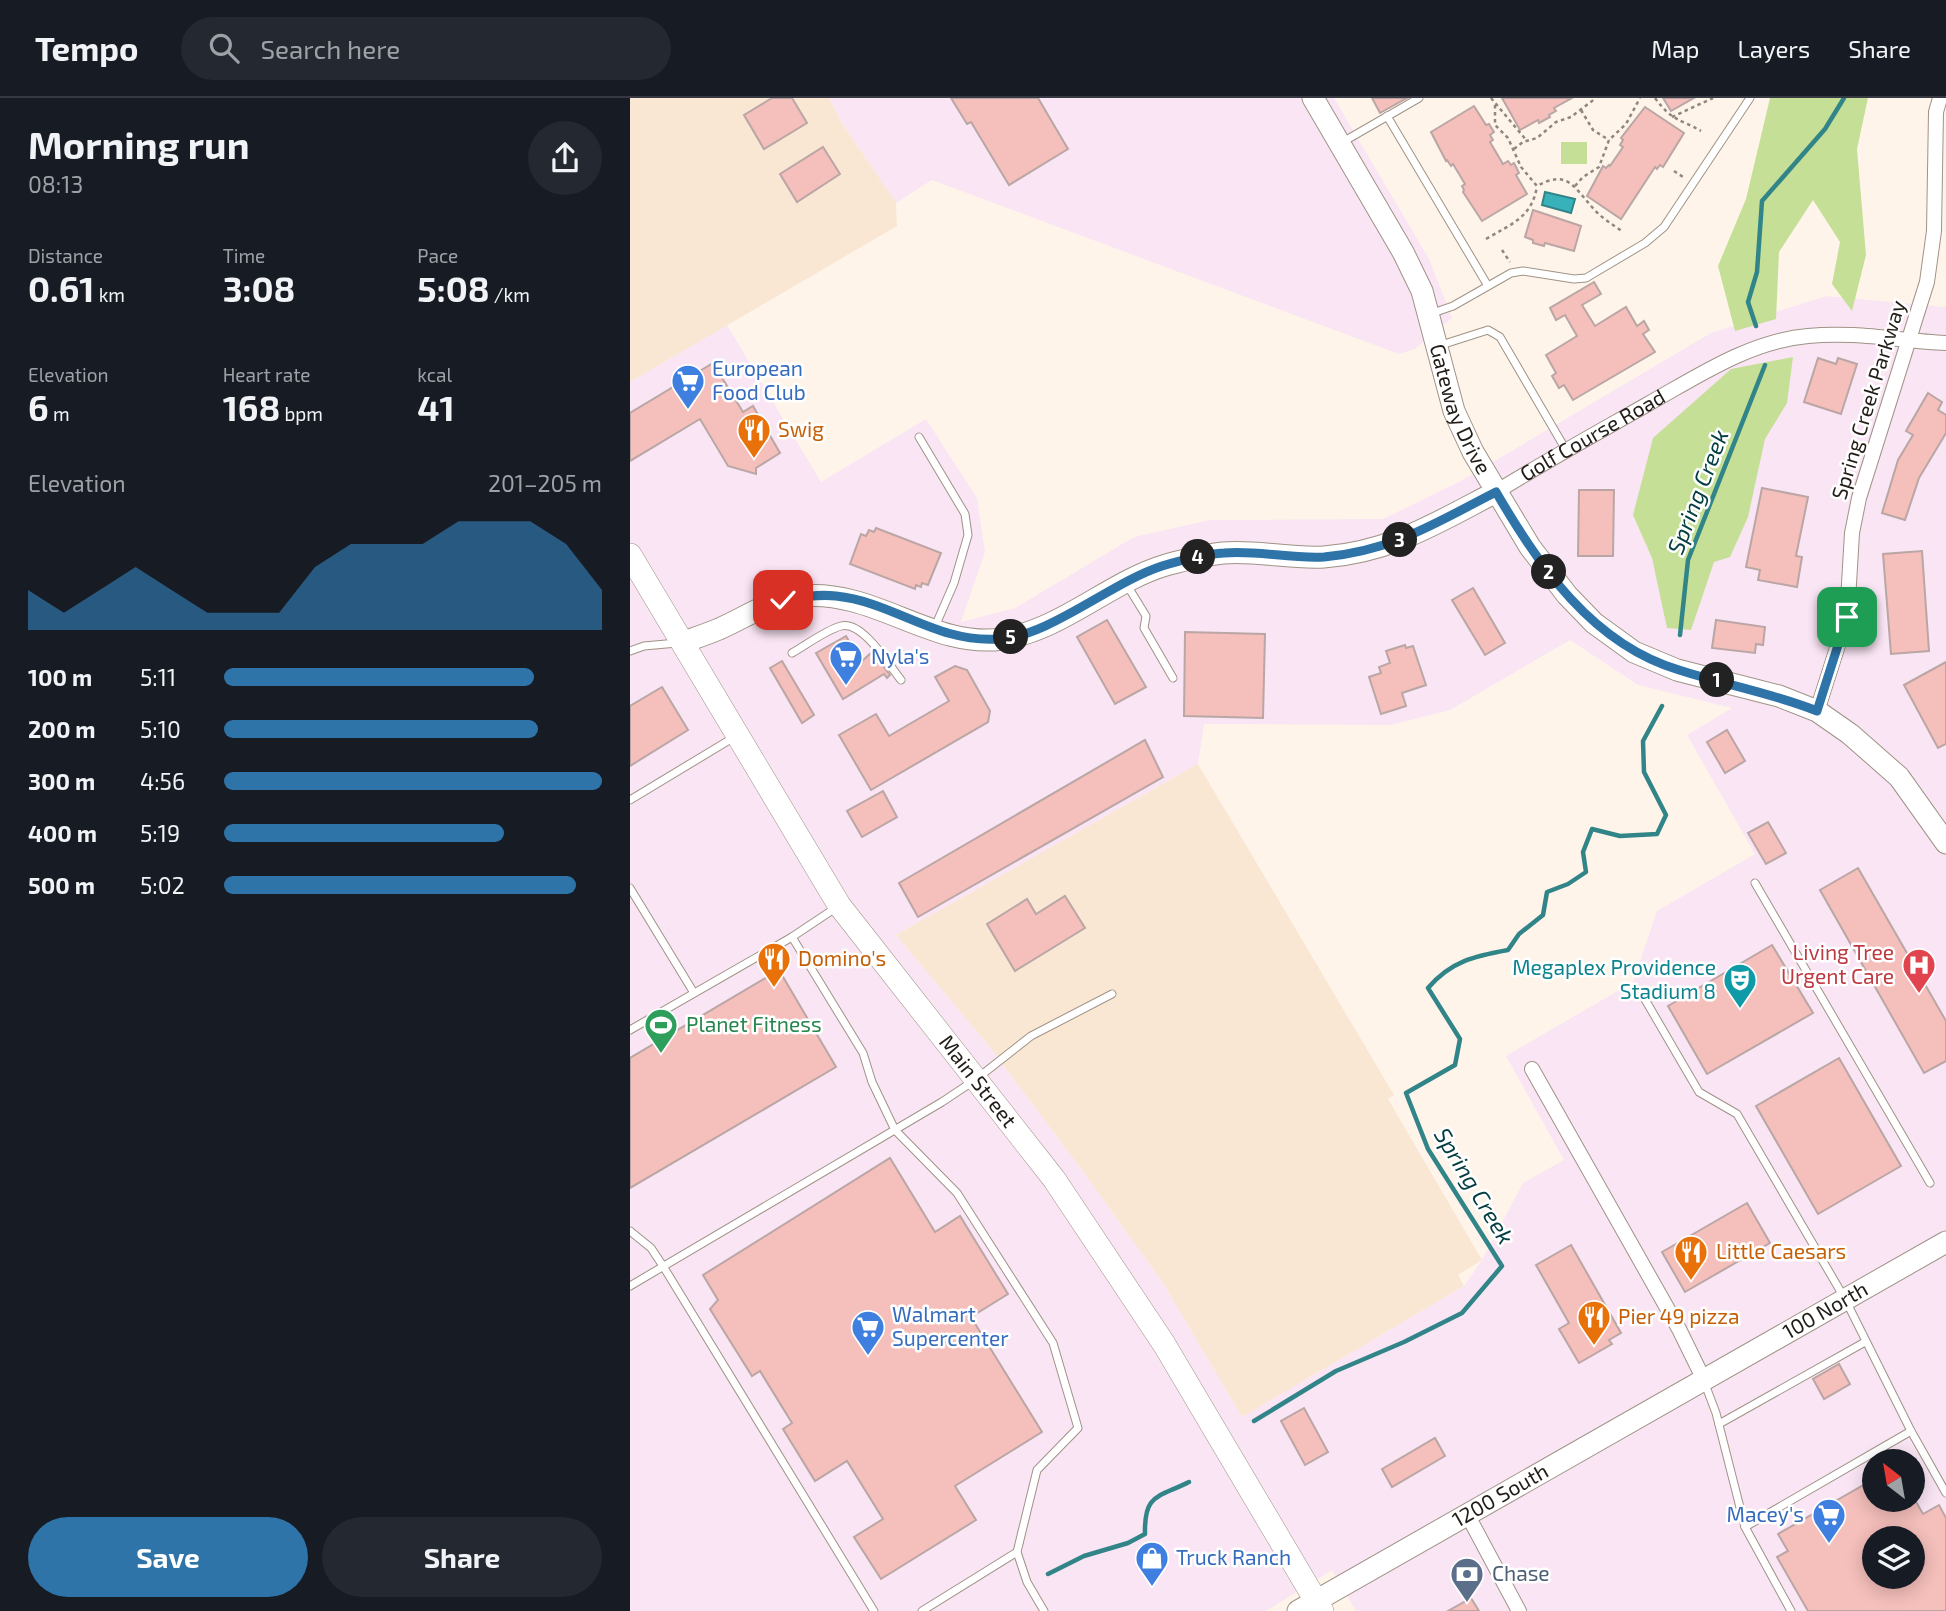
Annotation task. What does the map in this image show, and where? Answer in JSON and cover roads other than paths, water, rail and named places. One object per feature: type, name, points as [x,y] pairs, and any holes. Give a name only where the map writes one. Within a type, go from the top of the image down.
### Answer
[{"type":"main road","name":"Gateway Drive","points":[[1313,98],[1403,252],[1422,291],[1454,411],[1473,452],[1530,547],[1567,595],[1594,623],[1634,652],[1677,670],[1779,696],[1817,711],[1850,734],[1899,777],[1946,843]]},
{"type":"main road","name":"Golf Course Road","points":[[684,642],[783,600],[803,596],[836,596],[867,603],[934,629],[974,639],[1002,639],[1031,632],[1140,574],[1164,566],[1225,553],[1322,557],[1386,546],[1496,492]]},
{"type":"main road","name":"Main Street","points":[[630,555],[839,905],[1054,1179],[1164,1344],[1312,1608]]},
{"type":"main road","name":"100 North","points":[[1704,1380],[1946,1242]]},
{"type":"main road","name":"1200 South","points":[[1312,1608],[1467,1514],[1704,1380]]},
{"type":"street","name":"Spring Creek Parkway","points":[[1817,711],[1847,617],[1852,533],[1859,498],[1927,282],[1934,231],[1941,108]]},
{"type":"street","name":"Golf Course Road","points":[[1496,492],[1738,355],[1774,343],[1807,336],[1861,334],[1909,342],[1946,343]]},
{"type":"street","points":[[1532,1069],[1679,1329],[1704,1380]]},
{"type":"street","points":[[1467,1514],[1519,1611]]},
{"type":"lane","points":[[1339,144],[1419,98]]},
{"type":"lane","points":[[1429,314],[1453,306],[1516,272],[1587,278],[1655,237],[1750,98]]},
{"type":"lane","points":[[1387,116],[1488,286]]},
{"type":"lane","points":[[1437,346],[1488,330],[1500,337],[1566,450]]},
{"type":"lane","points":[[919,437],[965,514],[968,535],[954,583],[934,629]]},
{"type":"lane","points":[[1125,582],[1146,616],[1144,628],[1174,678]]},
{"type":"lane","points":[[792,653],[841,626],[856,627],[865,634],[901,680]]},
{"type":"lane","points":[[630,651],[644,646],[684,642]]},
{"type":"lane","points":[[630,800],[736,736]]},
{"type":"lane","points":[[1755,883],[1930,1184]]},
{"type":"lane","points":[[630,888],[695,993]]},
{"type":"lane","points":[[630,1030],[792,937],[839,905]]},
{"type":"lane","points":[[792,937],[863,1053],[872,1082],[895,1130],[957,1193],[1053,1343],[1078,1428],[1037,1470],[1017,1552],[1027,1582],[1044,1611]]},
{"type":"lane","points":[[630,1286],[895,1130],[975,1080],[1031,1036],[1112,993]]},
{"type":"lane","points":[[1643,996],[1699,1091],[1737,1114],[1845,1299],[1911,1432],[1946,1493]]},
{"type":"lane","points":[[630,1231],[651,1248],[663,1266],[874,1611]]},
{"type":"lane","points":[[1719,1424],[1865,1342]]},
{"type":"lane","points":[[1704,1380],[1719,1424],[1745,1527],[1791,1611]]},
{"type":"lane","points":[[1745,1527],[1911,1432]]},
{"type":"lane","points":[[922,1611],[1017,1552]]},
{"type":"water","points":[[1545,192],[1575,199],[1571,213],[1542,205]]},
{"type":"waterway","name":"Spring Creek","points":[[1756,326],[1748,302],[1757,272],[1762,201],[1825,129],[1844,98]]},
{"type":"waterway","name":"Spring Creek","points":[[1680,635],[1688,560],[1765,365]]},
{"type":"waterway","name":"Spring Creek","points":[[1254,1421],[1336,1371],[1462,1313],[1502,1266],[1428,1149],[1406,1093],[1455,1065],[1460,1039],[1428,988],[1464,961],[1508,950],[1519,934],[1543,915],[1547,892],[1568,884],[1586,872],[1583,852],[1592,829],[1620,836],[1657,834],[1666,815],[1644,772],[1643,741],[1662,706]]},
{"type":"waterway","name":"Spring Creek","points":[[1048,1574],[1084,1556],[1128,1543],[1145,1534],[1145,1521],[1150,1504],[1161,1495],[1189,1482]]},
{"type":"place","name":"European Food Club","points":[[688,411]]},
{"type":"place","name":"Swig","points":[[754,460]]},
{"type":"place","name":"Nyla's","points":[[846,687]]},
{"type":"place","name":"Domino's","points":[[774,989]]},
{"type":"place","name":"Living Tree Urgent Care","points":[[1919,995]]},
{"type":"place","name":"Megaplex Providence Stadium 8","points":[[1740,1010]]},
{"type":"place","name":"Planet Fitness","points":[[661,1055]]},
{"type":"place","name":"Little Caesars","points":[[1691,1282]]},
{"type":"place","name":"Pier 49 pizza","points":[[1594,1347]]},
{"type":"place","name":"Walmart Supercenter","points":[[868,1357]]},
{"type":"place","name":"Macey's","points":[[1829,1545]]},
{"type":"place","name":"Truck Ranch","points":[[1152,1588]]},
{"type":"place","name":"Chase","points":[[1467,1604]]}]
